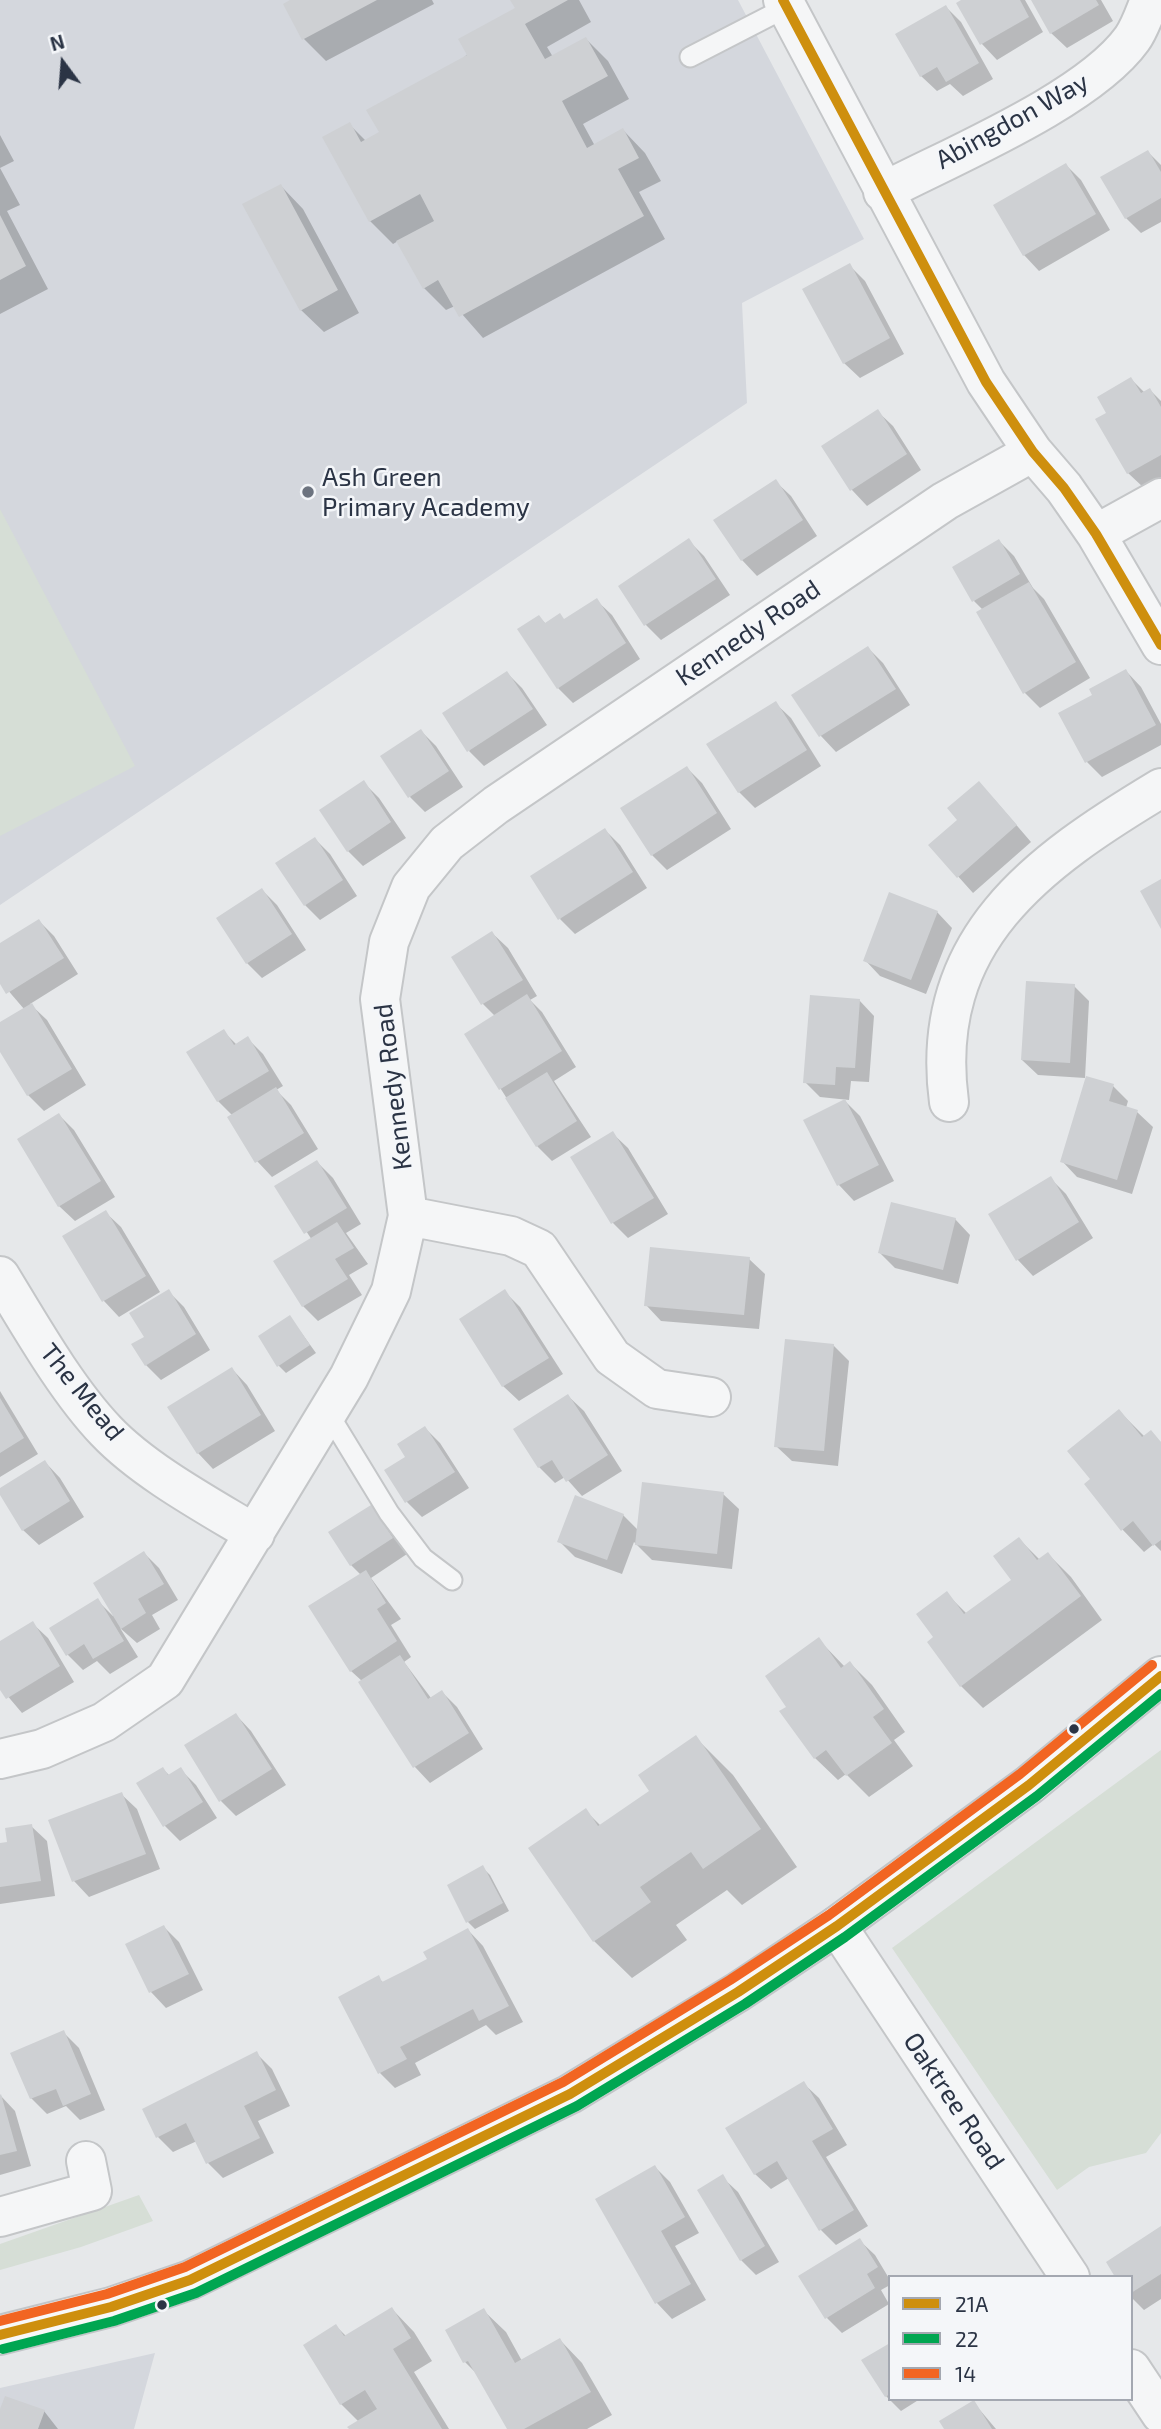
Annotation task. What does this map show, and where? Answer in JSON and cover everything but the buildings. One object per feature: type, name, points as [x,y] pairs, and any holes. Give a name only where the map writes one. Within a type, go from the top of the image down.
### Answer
[{"type":"main road","points":[[0,2334],[111,2307],[190,2280],[570,2094],[738,1992],[837,1926],[1029,1785],[1161,1676]]},
{"type":"street","name":"Abingdon Way","points":[[883,192],[1047,108],[1092,78],[1133,39],[1150,0]]},
{"type":"street","points":[[785,4],[986,382],[1033,452],[1064,488],[1096,534],[1161,645]]},
{"type":"street","name":"Kennedy Road","points":[[0,1759],[42,1749],[104,1722],[165,1680],[328,1413],[391,1291],[408,1216],[380,999],[389,942],[411,887],[447,844],[496,805],[924,515],[1033,452]]},
{"type":"street","points":[[1096,534],[1161,498]]},
{"type":"street","points":[[950,1102],[944,1066],[950,1013],[980,938],[1012,897],[1086,834],[1161,788]]},
{"type":"street","points":[[408,1216],[511,1236],[538,1249],[612,1357],[657,1389],[711,1397]]},
{"type":"street","name":"The Mead","points":[[0,1276],[41,1345],[106,1431],[178,1488],[256,1534]]},
{"type":"street","name":"Oaktree Road","points":[[837,1926],[1069,2275]]},
{"type":"street","points":[[0,2217],[92,2191],[86,2161]]},
{"type":"street","points":[[1133,2372],[1161,2414]]},
{"type":"lane","points":[[690,57],[785,4]]},
{"type":"lane","points":[[328,1413],[389,1513],[423,1558],[452,1580]]},
{"type":"shaded area","name":"Ash Green Primary Academy","points":[[0,0],[738,0],[864,239],[742,303],[747,403],[0,905]]},
{"type":"shaded area","points":[[0,509],[135,766],[0,836]]},
{"type":"shaded area","points":[[1161,1750],[1161,2133],[1146,2153],[1089,2167],[1057,2190],[892,1948]]},
{"type":"shaded area","points":[[139,2195],[153,2221],[81,2247],[0,2270],[0,2244]]},
{"type":"shaded area","points":[[155,2353],[134,2429],[0,2429],[0,2388]]},
{"type":"transit line","name":"21A","points":[[783,0],[986,382],[1033,452],[1064,488],[1096,534],[1161,645]]},
{"type":"transit line","name":"14","points":[[0,2321],[107,2294],[185,2267],[563,2082],[730,1980],[829,1915],[1020,1774],[1152,1665]]},
{"type":"transit line","name":"21A","points":[[0,2335],[111,2307],[190,2280],[570,2094],[738,1992],[837,1926],[1029,1785],[1161,1676]]},
{"type":"transit line","name":"22","points":[[3,2349],[114,2321],[196,2293],[577,2106],[745,2004],[845,1937],[1037,1796],[1161,1694]]},
{"type":"place","name":"Ash Green Primary Academy","points":[[308,492]]}]
